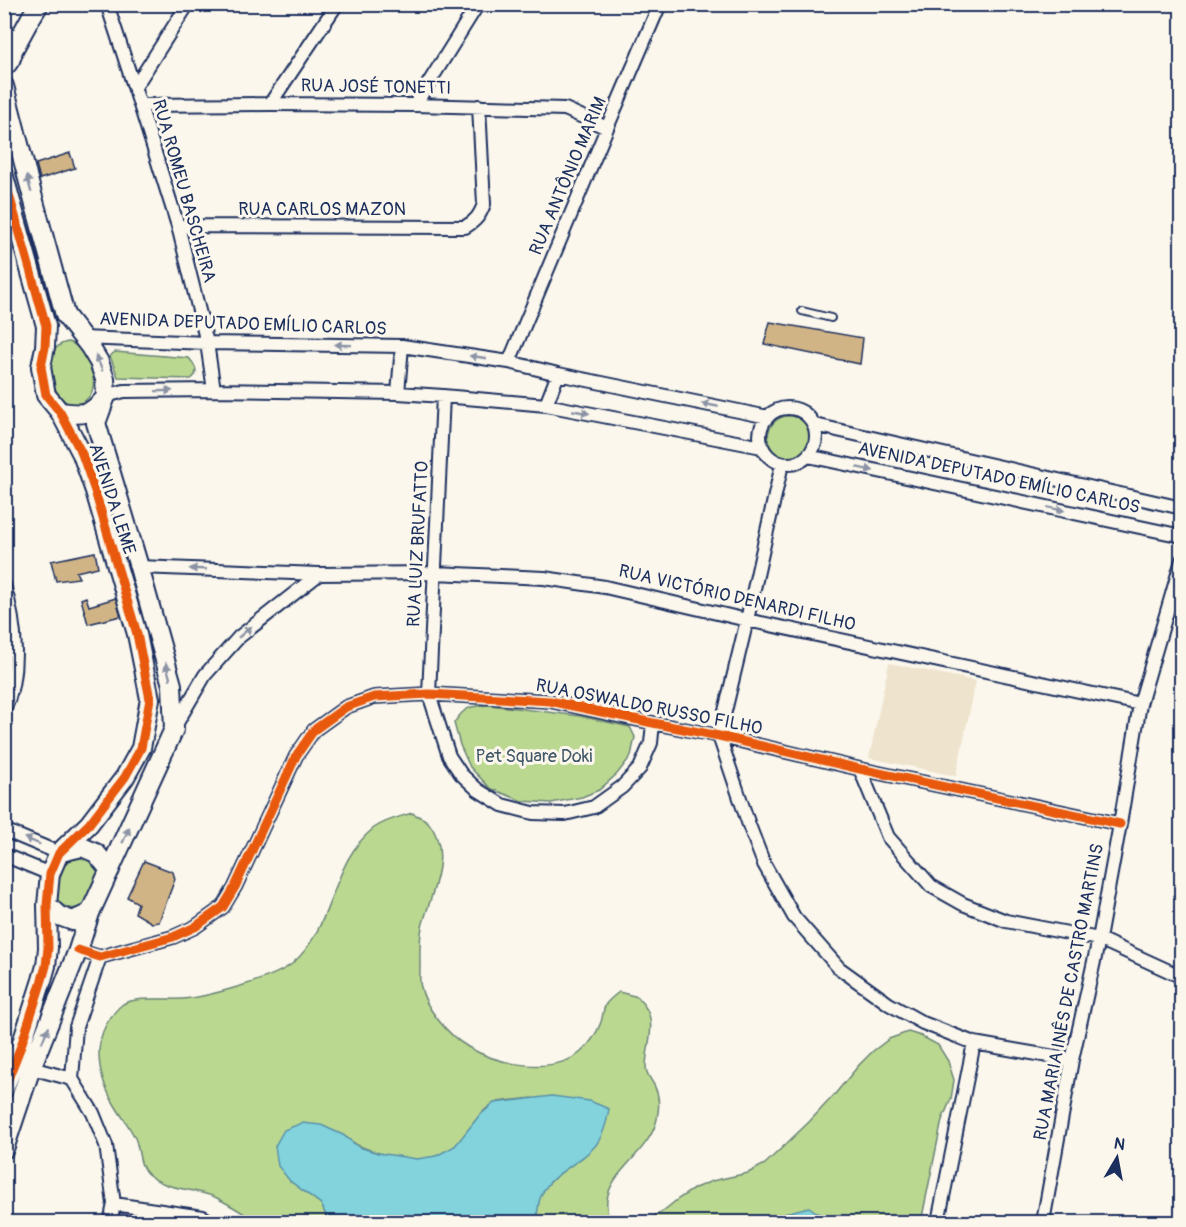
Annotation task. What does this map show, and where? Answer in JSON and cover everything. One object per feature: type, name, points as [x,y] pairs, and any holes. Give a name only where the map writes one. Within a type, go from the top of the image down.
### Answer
[{"type":"street","name":"RUA ROMEU BASCHEIRA","points":[[107,4],[178,226],[207,343],[214,390]]},
{"type":"street","points":[[135,87],[188,4]]},
{"type":"street","points":[[270,104],[337,4]]},
{"type":"street","points":[[415,105],[478,4]]},
{"type":"street","name":"RUA ANTÔNIO MARIM","points":[[509,362],[660,4]]},
{"type":"street","points":[[13,50],[10,40],[4,33],[34,12]]},
{"type":"street","points":[[4,67],[12,58],[13,50],[34,12]]},
{"type":"street","name":"AVENIDA LEME","points":[[4,86],[65,315],[90,347],[105,379],[106,396],[96,423],[172,685],[174,729]]},
{"type":"street","name":"RUA JOSÉ TONETTI","points":[[140,105],[415,105],[565,109],[607,128]]},
{"type":"street","name":"RUA CARLOS MAZON","points":[[178,226],[465,227],[480,215],[484,204],[479,106]]},
{"type":"street","name":"AVENIDA LEME","points":[[4,177],[46,326],[41,367],[46,395],[60,412],[82,454],[95,491],[136,634],[150,699],[141,748],[125,777],[90,824],[59,853]]},
{"type":"street","points":[[45,347],[57,336],[69,333],[82,338]]},
{"type":"street","name":"AVENIDA DEPUTADO EMÍLIO CARLOS","points":[[82,338],[207,343],[402,346],[509,362],[768,417]]},
{"type":"street","name":"AVENIDA DEPUTADO EMÍLIO CARLOS","points":[[398,393],[402,346]]},
{"type":"street","points":[[546,405],[558,374]]},
{"type":"street","points":[[60,412],[79,414],[92,411],[106,396],[124,391],[398,393],[546,405],[762,447]]},
{"type":"street","name":"RUA LUIZ BRUFATTO","points":[[429,694],[443,396]]},
{"type":"street","points":[[794,408],[807,415],[815,425],[817,433],[814,450],[796,463],[782,464],[770,457],[762,447],[760,431],[763,423],[779,409],[794,408]]},
{"type":"street","name":"AVENIDA DEPUTADO EMÍLIO CARLOS","points":[[815,425],[1182,508]]},
{"type":"street","name":"AVENIDA DEPUTADO EMÍLIO CARLOS","points":[[808,456],[1182,536]]},
{"type":"street","points":[[782,464],[719,736],[764,864],[794,918],[839,968],[889,1004],[923,1023],[974,1043],[1072,1060]]},
{"type":"street","name":"RUA MARIA INÊS DE CASTRO MARTINS","points":[[1043,1222],[1072,1060],[1120,824],[1140,705],[1182,560]]},
{"type":"street","name":"RUA VICTÓRIO DENARDI FILHO","points":[[139,567],[319,574],[435,573],[544,578],[605,587],[1140,705]]},
{"type":"street","points":[[4,1149],[31,1068],[78,950],[90,913],[174,729],[205,675],[239,637],[319,574]]},
{"type":"street","points":[[4,585],[14,626],[15,657],[12,683],[4,711]]},
{"type":"street","points":[[429,694],[449,756],[461,774],[478,790],[502,805],[533,813],[565,814],[594,807],[622,787],[640,768],[651,743],[653,723]]},
{"type":"street","name":"RUA OSWALDO RUSSO FILHO","points":[[100,957],[173,937],[195,927],[223,907],[235,887],[296,756],[314,730],[346,707],[374,697],[429,694],[550,701],[1120,824]]},
{"type":"street","points":[[860,768],[888,837],[931,886],[963,904],[1006,921],[1098,939],[1182,977]]},
{"type":"street","points":[[4,830],[59,853],[82,847],[96,853],[110,870]]},
{"type":"street","points":[[4,1089],[21,1046],[42,980],[48,948],[47,905],[50,874],[59,853]]},
{"type":"street","points":[[4,855],[50,874]]},
{"type":"street","points":[[47,905],[58,916],[73,921],[90,913]]},
{"type":"street","points":[[78,950],[100,957],[76,1027],[72,1079],[93,1113],[106,1145],[114,1204],[110,1222]]},
{"type":"street","points":[[938,1222],[974,1043]]},
{"type":"street","points":[[31,1068],[72,1079]]},
{"type":"street","points":[[114,1204],[202,1217],[211,1222]]},
{"type":"lane","points":[[802,312],[831,318]]},
{"type":"shaded area","points":[[889,663],[976,681],[956,776],[869,758]]},
{"type":"green space","points":[[68,342],[81,350],[91,366],[93,375],[92,392],[87,399],[76,405],[66,402],[58,394],[50,369],[57,347]]},
{"type":"green space","points":[[115,352],[189,358],[196,372],[191,379],[118,377],[110,356]]},
{"type":"green space","points":[[789,416],[797,417],[804,422],[809,429],[809,445],[804,452],[797,457],[789,458],[781,457],[774,452],[769,445],[768,437],[769,429],[774,422],[781,417]]},
{"type":"green space","name":"Pet Square Doki","points":[[490,705],[580,716],[630,727],[635,737],[631,756],[617,774],[599,790],[582,797],[551,803],[522,801],[490,788],[470,767],[460,745],[454,723],[458,717],[469,708]]},
{"type":"green space","points":[[412,813],[428,822],[436,834],[440,860],[421,932],[420,985],[427,1004],[453,1036],[468,1047],[494,1058],[524,1065],[555,1064],[581,1052],[593,1038],[602,1020],[606,1004],[619,992],[638,997],[647,1010],[651,1025],[646,1070],[657,1091],[658,1111],[653,1131],[647,1142],[622,1170],[610,1190],[607,1202],[608,1218],[621,1222],[540,1222],[537,1211],[542,1192],[557,1176],[583,1157],[532,1098],[499,1102],[490,1106],[458,1143],[437,1156],[398,1158],[359,1146],[343,1135],[290,1181],[321,1204],[329,1222],[256,1222],[217,1198],[173,1187],[145,1172],[137,1142],[106,1088],[100,1067],[102,1035],[113,1014],[123,1004],[136,1000],[193,998],[223,991],[271,975],[293,963],[307,948],[317,931],[340,876],[360,842],[378,825]]},
{"type":"green space","points":[[80,855],[92,860],[98,872],[84,906],[69,908],[57,899],[58,883],[61,872],[70,859]]},
{"type":"green space","points":[[908,1032],[938,1045],[948,1061],[954,1080],[951,1099],[942,1120],[921,1222],[826,1222],[825,1217],[789,1212],[769,1222],[643,1222],[695,1188],[712,1181],[748,1173],[765,1164],[809,1122],[873,1051],[889,1039]]},
{"type":"water","points":[[552,1096],[590,1101],[609,1109],[605,1128],[596,1145],[545,1188],[540,1197],[538,1217],[540,1222],[329,1222],[321,1204],[290,1181],[278,1166],[275,1146],[284,1130],[302,1123],[321,1125],[343,1135],[359,1147],[378,1153],[417,1159],[436,1156],[455,1146],[479,1116],[494,1103]]},
{"type":"water","points":[[809,1207],[825,1218],[826,1222],[769,1222],[789,1212]]},
{"type":"building","points":[[70,153],[75,168],[40,179],[36,164]]},
{"type":"building","points":[[770,322],[863,338],[860,364],[764,344]]},
{"type":"building","points":[[95,552],[98,567],[76,572],[79,578],[56,581],[51,561]]},
{"type":"building","points":[[86,597],[89,606],[116,598],[121,616],[88,624],[81,599]]},
{"type":"building","points":[[144,861],[173,872],[175,879],[159,922],[152,923],[135,913],[138,903],[127,897]]},
{"type":"cycle path","points":[[4,177],[46,326],[41,367],[46,395],[60,412],[82,454],[95,491],[137,634],[150,699],[141,748],[125,777],[89,824],[59,853],[50,874],[46,966],[21,1046],[4,1089]]},
{"type":"cycle path","points":[[78,950],[100,957],[173,937],[195,927],[223,907],[235,887],[296,756],[314,730],[346,707],[374,697],[429,694],[550,701],[1120,824]]}]
